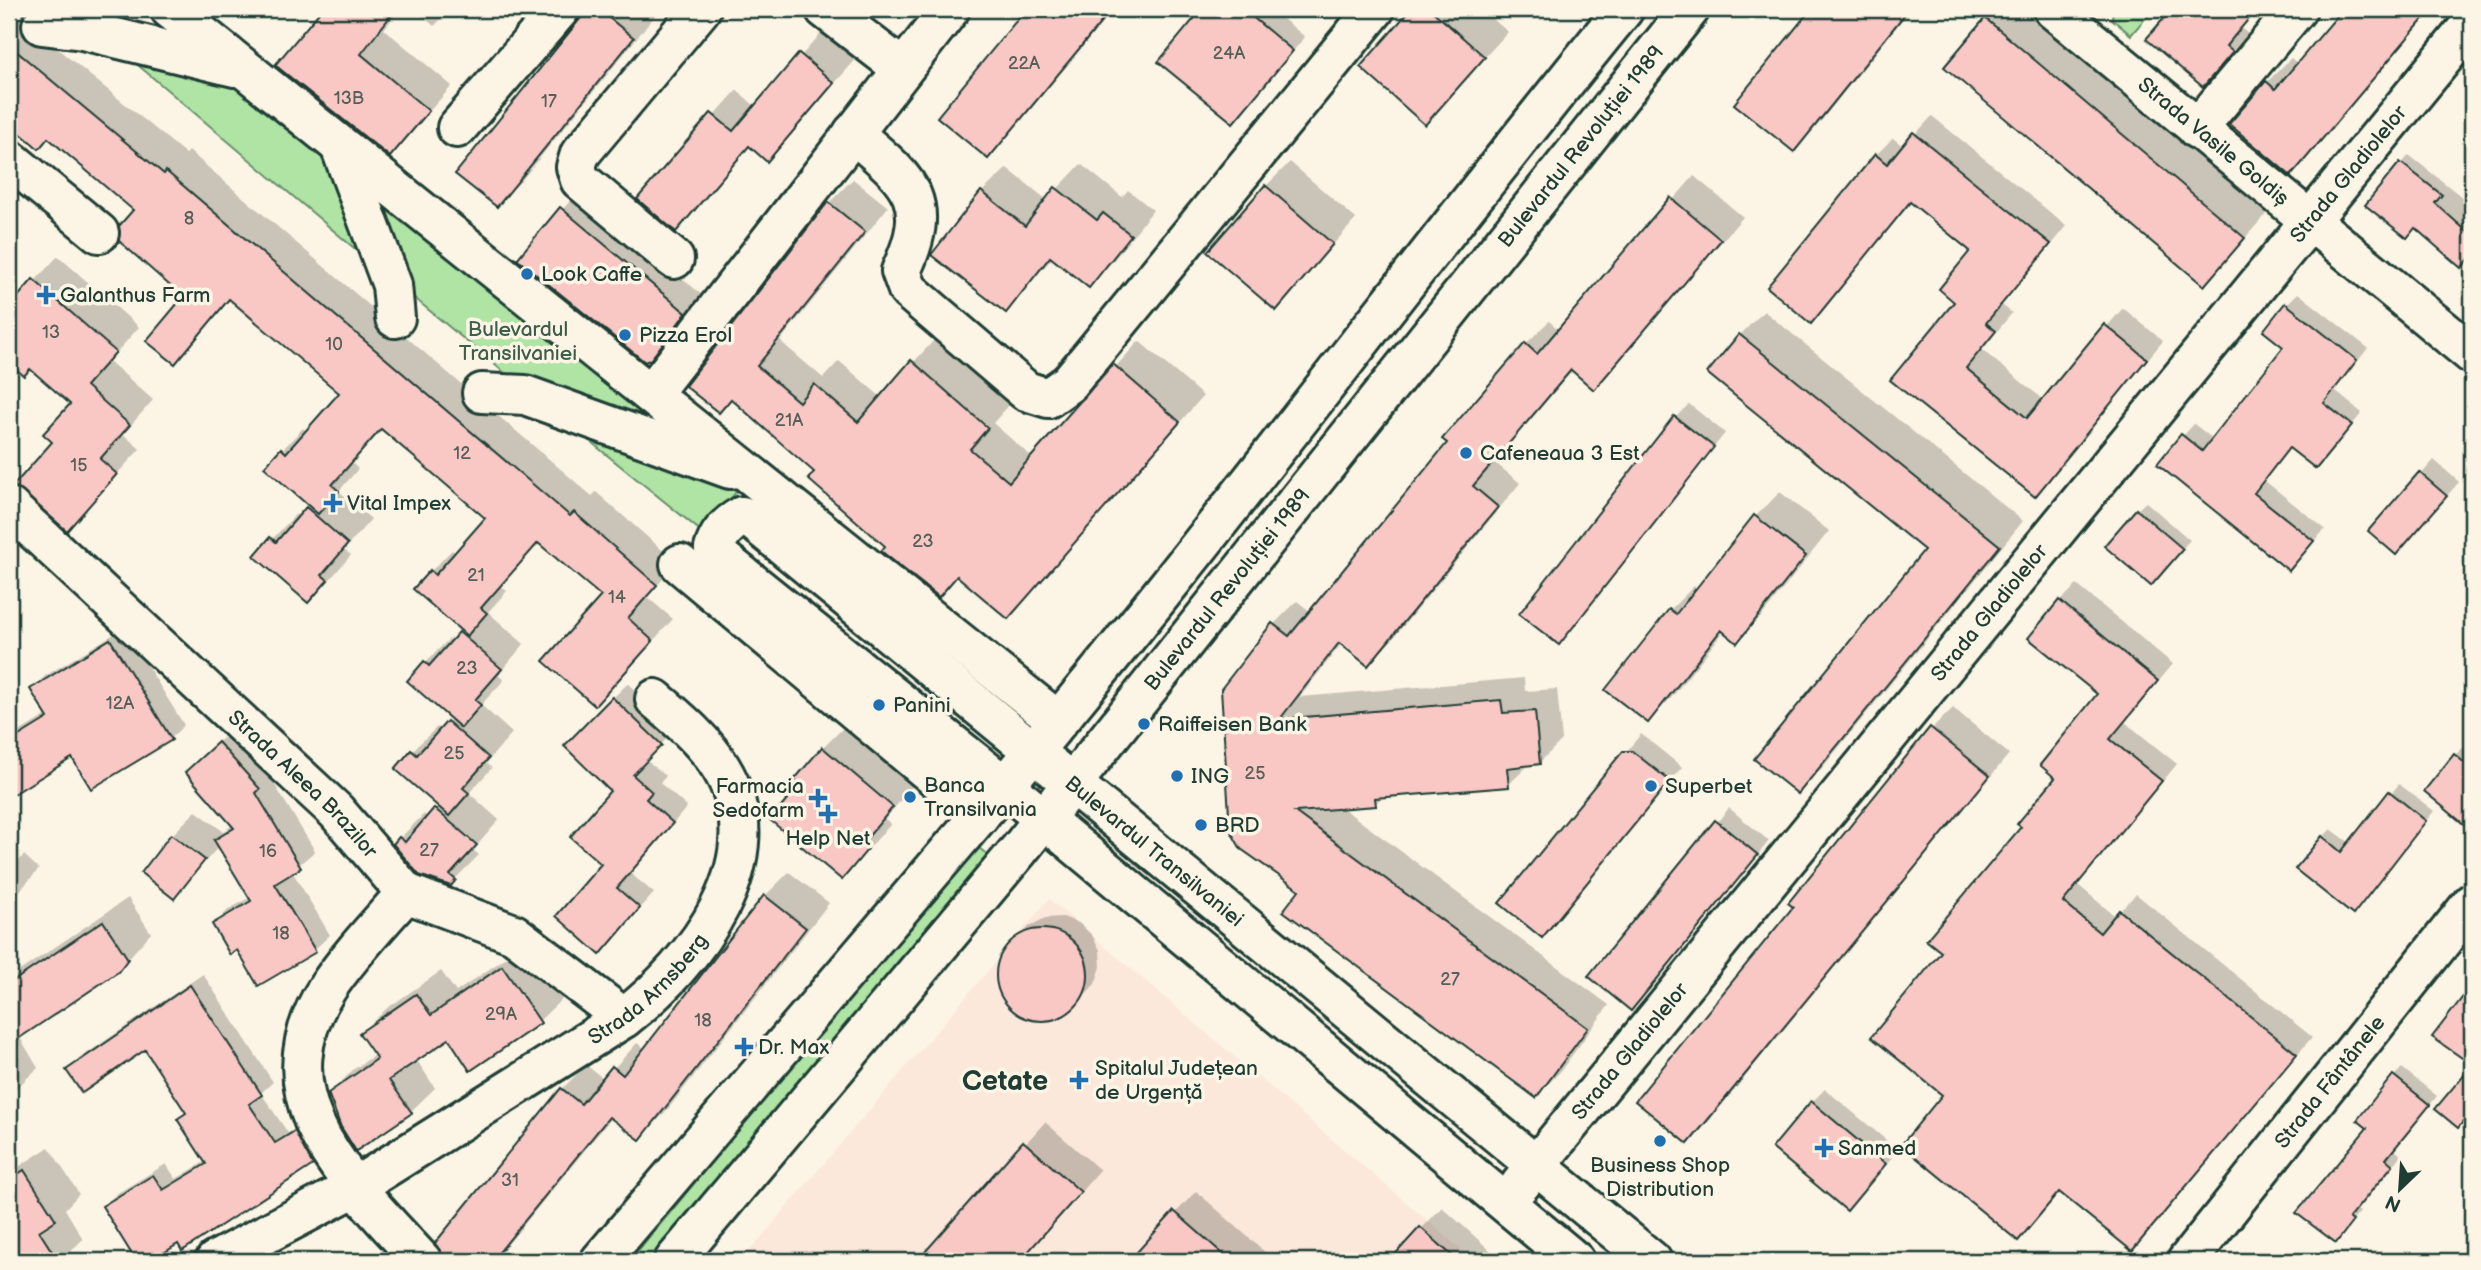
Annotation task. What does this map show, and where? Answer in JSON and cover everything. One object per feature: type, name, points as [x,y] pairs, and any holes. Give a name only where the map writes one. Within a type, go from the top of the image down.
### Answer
[{"type":"street","points":[[170,9],[1058,721]]},
{"type":"street","points":[[457,128],[560,9]]},
{"type":"street","points":[[674,259],[580,180],[576,167],[580,154],[702,9]]},
{"type":"street","points":[[825,9],[903,69]]},
{"type":"street","points":[[651,394],[950,9]]},
{"type":"street","points":[[853,133],[903,177],[915,200],[913,246],[901,271],[908,290],[1026,391],[1048,398],[1069,383],[1375,9]]},
{"type":"street","points":[[600,1261],[1032,754],[1493,169],[1624,9]]},
{"type":"street","name":"Bulevardul Revoluției 1989","points":[[674,1261],[1044,819],[1690,9]]},
{"type":"street","name":"Strada Vasile Goldiș","points":[[2053,9],[2472,354]]},
{"type":"street","points":[[2197,129],[2297,9]]},
{"type":"street","name":"Strada Gladiolelor","points":[[1505,1203],[2472,23]]},
{"type":"street","points":[[42,26],[83,30],[246,70]]},
{"type":"street","points":[[339,144],[392,285],[395,318]]},
{"type":"street","points":[[9,159],[99,233]]},
{"type":"street","points":[[482,393],[525,395],[758,479]]},
{"type":"street","name":"Strada Aleea Brazilor","points":[[9,508],[336,811],[406,893],[514,934],[624,1018]]},
{"type":"street","name":"Bulevardul Transilvaniei","points":[[1575,1261],[1004,786],[720,557],[714,549],[716,540],[732,521],[742,516],[751,519],[1032,754],[1653,1261]]},
{"type":"street","points":[[680,564],[979,816]]},
{"type":"street","name":"Strada Arnsberg","points":[[215,1261],[355,1187],[624,1018],[647,1001],[698,942],[722,905],[732,878],[739,846],[738,811],[722,769],[695,733],[655,699]]},
{"type":"street","points":[[406,893],[327,989],[315,1013],[304,1047],[303,1082],[308,1114],[320,1137],[355,1187],[422,1261]]},
{"type":"street","name":"Strada Fântânele","points":[[2188,1261],[2472,903]]},
{"type":"shaded area","name":"Spitalul Județean de Urgență","points":[[1049,899],[1475,1261],[741,1261]]},
{"type":"green space","points":[[2113,9],[2153,9],[2131,35],[2112,19]]},
{"type":"green space","points":[[113,44],[237,76],[333,154],[373,264]]},
{"type":"green space","name":"Bulevardul Transilvaniei","points":[[363,174],[701,446],[511,378],[401,287]]},
{"type":"green space","name":"Bulevardul Transilvaniei","points":[[560,417],[744,483],[702,532]]},
{"type":"green space","points":[[974,844],[989,856],[653,1261],[630,1261]]},
{"type":"building","points":[[322,9],[396,9],[361,54],[429,111],[390,157],[275,65]]},
{"type":"building","points":[[588,9],[598,9],[634,38],[497,207],[455,174]]},
{"type":"building","points":[[1026,9],[1112,9],[988,159],[937,117]]},
{"type":"building","points":[[1202,9],[1243,9],[1293,51],[1233,123],[1158,62]]},
{"type":"building","points":[[1411,9],[1430,9],[1485,57],[1425,125],[1360,67]]},
{"type":"building","points":[[1811,9],[1909,9],[1794,152],[1734,104]]},
{"type":"building","points":[[2172,9],[2257,9],[2226,46],[2233,52],[2203,87],[2146,39]]},
{"type":"building","points":[[2343,9],[2432,9],[2291,176],[2229,124],[2266,81],[2275,89]]},
{"type":"building","points":[[1985,18],[2245,238],[2204,286],[1944,67]]},
{"type":"building","points":[[9,45],[164,174],[166,171],[570,516],[574,512],[657,585],[628,618],[653,641],[595,706],[543,661],[601,596],[538,543],[481,608],[487,613],[467,636],[413,589],[430,570],[435,575],[485,518],[381,429],[332,485],[339,491],[318,514],[264,467],[281,448],[286,453],[339,393],[229,299],[175,364],[146,341],[183,297],[119,241],[119,226],[133,210],[48,138],[39,149],[9,124]]},
{"type":"building","points":[[799,53],[834,83],[767,162],[749,146],[676,232],[637,199],[711,113],[733,131]]},
{"type":"building","points":[[1913,132],[2051,244],[1986,323],[1996,331],[1966,368],[2027,418],[2104,324],[2147,359],[2035,497],[1890,380],[1954,302],[1939,289],[1970,251],[1910,202],[1811,324],[1767,287],[1875,154],[1887,164]]},
{"type":"building","points":[[2400,162],[2442,195],[2435,203],[2472,236],[2472,256],[2461,268],[2415,228],[2407,238],[2365,205]]},
{"type":"building","points":[[1265,185],[1333,244],[1276,311],[1207,252]]},
{"type":"building","points":[[1055,187],[1097,220],[1103,213],[1131,235],[1089,288],[1050,257],[1006,313],[931,255],[981,191],[1025,226]]},
{"type":"building","points":[[1670,197],[1721,240],[1594,390],[1571,370],[1473,486],[1498,507],[1368,666],[1339,643],[1280,719],[1501,700],[1503,713],[1535,711],[1540,764],[1507,768],[1509,787],[1375,798],[1376,806],[1295,812],[1588,1028],[1536,1098],[1283,911],[1299,890],[1241,849],[1230,830],[1221,689],[1272,623],[1289,636],[1447,443],[1442,439],[1525,343],[1537,354]]},
{"type":"building","points":[[828,202],[865,232],[757,366],[799,402],[814,384],[858,422],[911,360],[988,428],[970,449],[1009,482],[1113,364],[1180,422],[1008,619],[957,576],[939,597],[881,551],[885,546],[808,479],[814,472],[731,399],[719,413],[685,386]]},
{"type":"building","points":[[560,207],[686,313],[651,359],[645,362],[517,259]]},
{"type":"building","points":[[33,279],[116,352],[86,386],[130,425],[100,459],[117,474],[67,531],[14,485],[52,442],[43,434],[70,404],[30,369],[24,376],[9,363],[9,307]]},
{"type":"building","points":[[2285,303],[2357,360],[2324,403],[2352,425],[2316,469],[2289,448],[2254,493],[2314,541],[2289,571],[2157,464],[2181,434],[2202,451],[2283,347],[2263,331]]},
{"type":"building","points":[[1739,334],[2000,546],[1798,794],[1754,759],[1924,550],[1707,373]]},
{"type":"building","points":[[1674,416],[1714,447],[1559,645],[1519,614]]},
{"type":"building","points":[[2419,472],[2447,496],[2396,555],[2368,531]]},
{"type":"building","points":[[306,507],[348,544],[322,575],[328,580],[308,603],[254,556],[270,537],[276,542]]},
{"type":"building","points":[[2136,509],[2183,549],[2151,586],[2104,546]]},
{"type":"building","points":[[1754,515],[1806,556],[1737,643],[1721,630],[1648,723],[1605,690],[1669,609],[1676,614]]},
{"type":"building","points":[[2059,600],[2158,681],[2110,739],[2162,781],[2063,902],[2100,933],[2119,910],[2297,1054],[2132,1251],[2059,1192],[2018,1241],[1901,1145],[1942,1095],[1871,1037],[1941,952],[1926,940],[2021,827],[2017,824],[2055,778],[2040,765],[2097,694],[2028,638]]},
{"type":"building","points":[[459,632],[502,669],[475,700],[481,705],[461,728],[407,681],[424,661],[429,666]]},
{"type":"building","points":[[110,639],[172,740],[91,789],[72,758],[9,797],[9,742],[48,718],[30,689]]},
{"type":"building","points":[[612,697],[662,745],[633,775],[652,792],[646,799],[673,823],[617,888],[640,908],[600,955],[556,916],[601,864],[570,837],[610,791],[564,746]]},
{"type":"building","points":[[447,721],[489,758],[463,788],[469,793],[449,816],[395,769],[411,750],[417,755]]},
{"type":"building","points":[[1930,727],[1990,776],[1688,1144],[1635,1101],[1793,907],[1788,903]]},
{"type":"building","points":[[218,742],[260,789],[256,793],[301,868],[275,884],[316,952],[258,986],[237,950],[230,955],[212,924],[251,901],[214,840],[234,828],[185,772]]},
{"type":"building","points":[[822,747],[893,807],[862,844],[868,849],[842,880],[770,820],[800,785],[794,780]]},
{"type":"building","points":[[1623,751],[1632,751],[1670,781],[1542,938],[1499,903]]},
{"type":"building","points":[[2454,754],[2472,769],[2472,831],[2424,791]]},
{"type":"building","points":[[2389,791],[2426,821],[2353,915],[2295,869],[2322,836],[2341,852]]},
{"type":"building","points":[[434,808],[477,845],[450,875],[456,880],[451,886],[419,875],[393,844],[399,837],[405,842]]},
{"type":"building","points":[[1715,820],[1758,855],[1631,1011],[1588,976]]},
{"type":"building","points":[[171,834],[205,860],[174,899],[141,873]]},
{"type":"building","points":[[764,895],[806,928],[640,1140],[609,1117],[492,1261],[443,1261],[435,1243],[561,1088],[581,1104],[612,1066],[623,1075]]},
{"type":"building","points":[[103,921],[128,959],[118,972],[9,1045],[9,984]]},
{"type":"building","points":[[1042,929],[1059,933],[1074,943],[1084,958],[1088,975],[1084,992],[1074,1007],[1059,1017],[1042,1021],[1025,1017],[1010,1007],[1000,992],[996,975],[1000,958],[1010,943],[1025,933]]},
{"type":"building","points":[[502,966],[541,1023],[470,1071],[449,1039],[389,1080],[412,1113],[356,1151],[341,1127],[328,1093],[377,1059],[359,1033],[416,994],[431,1015]]},
{"type":"building","points":[[190,985],[262,1095],[249,1104],[275,1143],[295,1131],[313,1165],[182,1251],[178,1244],[151,1261],[136,1261],[102,1206],[153,1175],[163,1190],[206,1164],[177,1119],[186,1113],[145,1050],[82,1093],[66,1070]]},
{"type":"building","points":[[2472,985],[2472,1065],[2432,1037]]},
{"type":"building","points":[[2472,1065],[2472,1110],[2458,1128],[2435,1109]]},
{"type":"building","points":[[2393,1075],[2430,1105],[2386,1159],[2393,1165],[2349,1218],[2353,1221],[2336,1243],[2296,1213],[2367,1128],[2357,1120]]},
{"type":"building","points":[[1811,1101],[1886,1164],[1847,1211],[1772,1148]]},
{"type":"building","points":[[1023,1141],[1081,1192],[1020,1261],[917,1261]]},
{"type":"building","points":[[24,1170],[56,1220],[39,1231],[58,1261],[9,1261],[9,1180]]},
{"type":"building","points":[[1174,1211],[1231,1261],[1129,1261]]},
{"type":"building","points":[[1420,1227],[1458,1261],[1389,1261]]},
{"type":"place","name":"Look Caffe","points":[[527,274]]},
{"type":"place","name":"Galanthus Farm","points":[[46,295]]},
{"type":"place","name":"Pizza Erol","points":[[625,335]]},
{"type":"place","name":"Cafeneaua 3 Est","points":[[1466,453]]},
{"type":"place","name":"Vital Impex","points":[[333,503]]},
{"type":"place","name":"Panini","points":[[879,705]]},
{"type":"place","name":"Raiffeisen Bank","points":[[1144,724]]},
{"type":"place","name":"ING","points":[[1177,776]]},
{"type":"place","name":"Superbet","points":[[1651,786]]},
{"type":"place","name":"Banca Transilvania","points":[[910,797]]},
{"type":"place","name":"Farmacia Sedofarm","points":[[818,798]]},
{"type":"place","name":"Help Net","points":[[828,814]]},
{"type":"place","name":"BRD","points":[[1201,825]]},
{"type":"place","name":"Dr. Max","points":[[744,1047]]},
{"type":"place","name":"Spitalul Județean de Urgență","points":[[1079,1080]]},
{"type":"place","name":"Business Shop Distribution","points":[[1660,1141]]},
{"type":"place","name":"Sanmed","points":[[1824,1148]]},
{"type":"district","name":"Cetate","points":[[1005,1081]]}]
